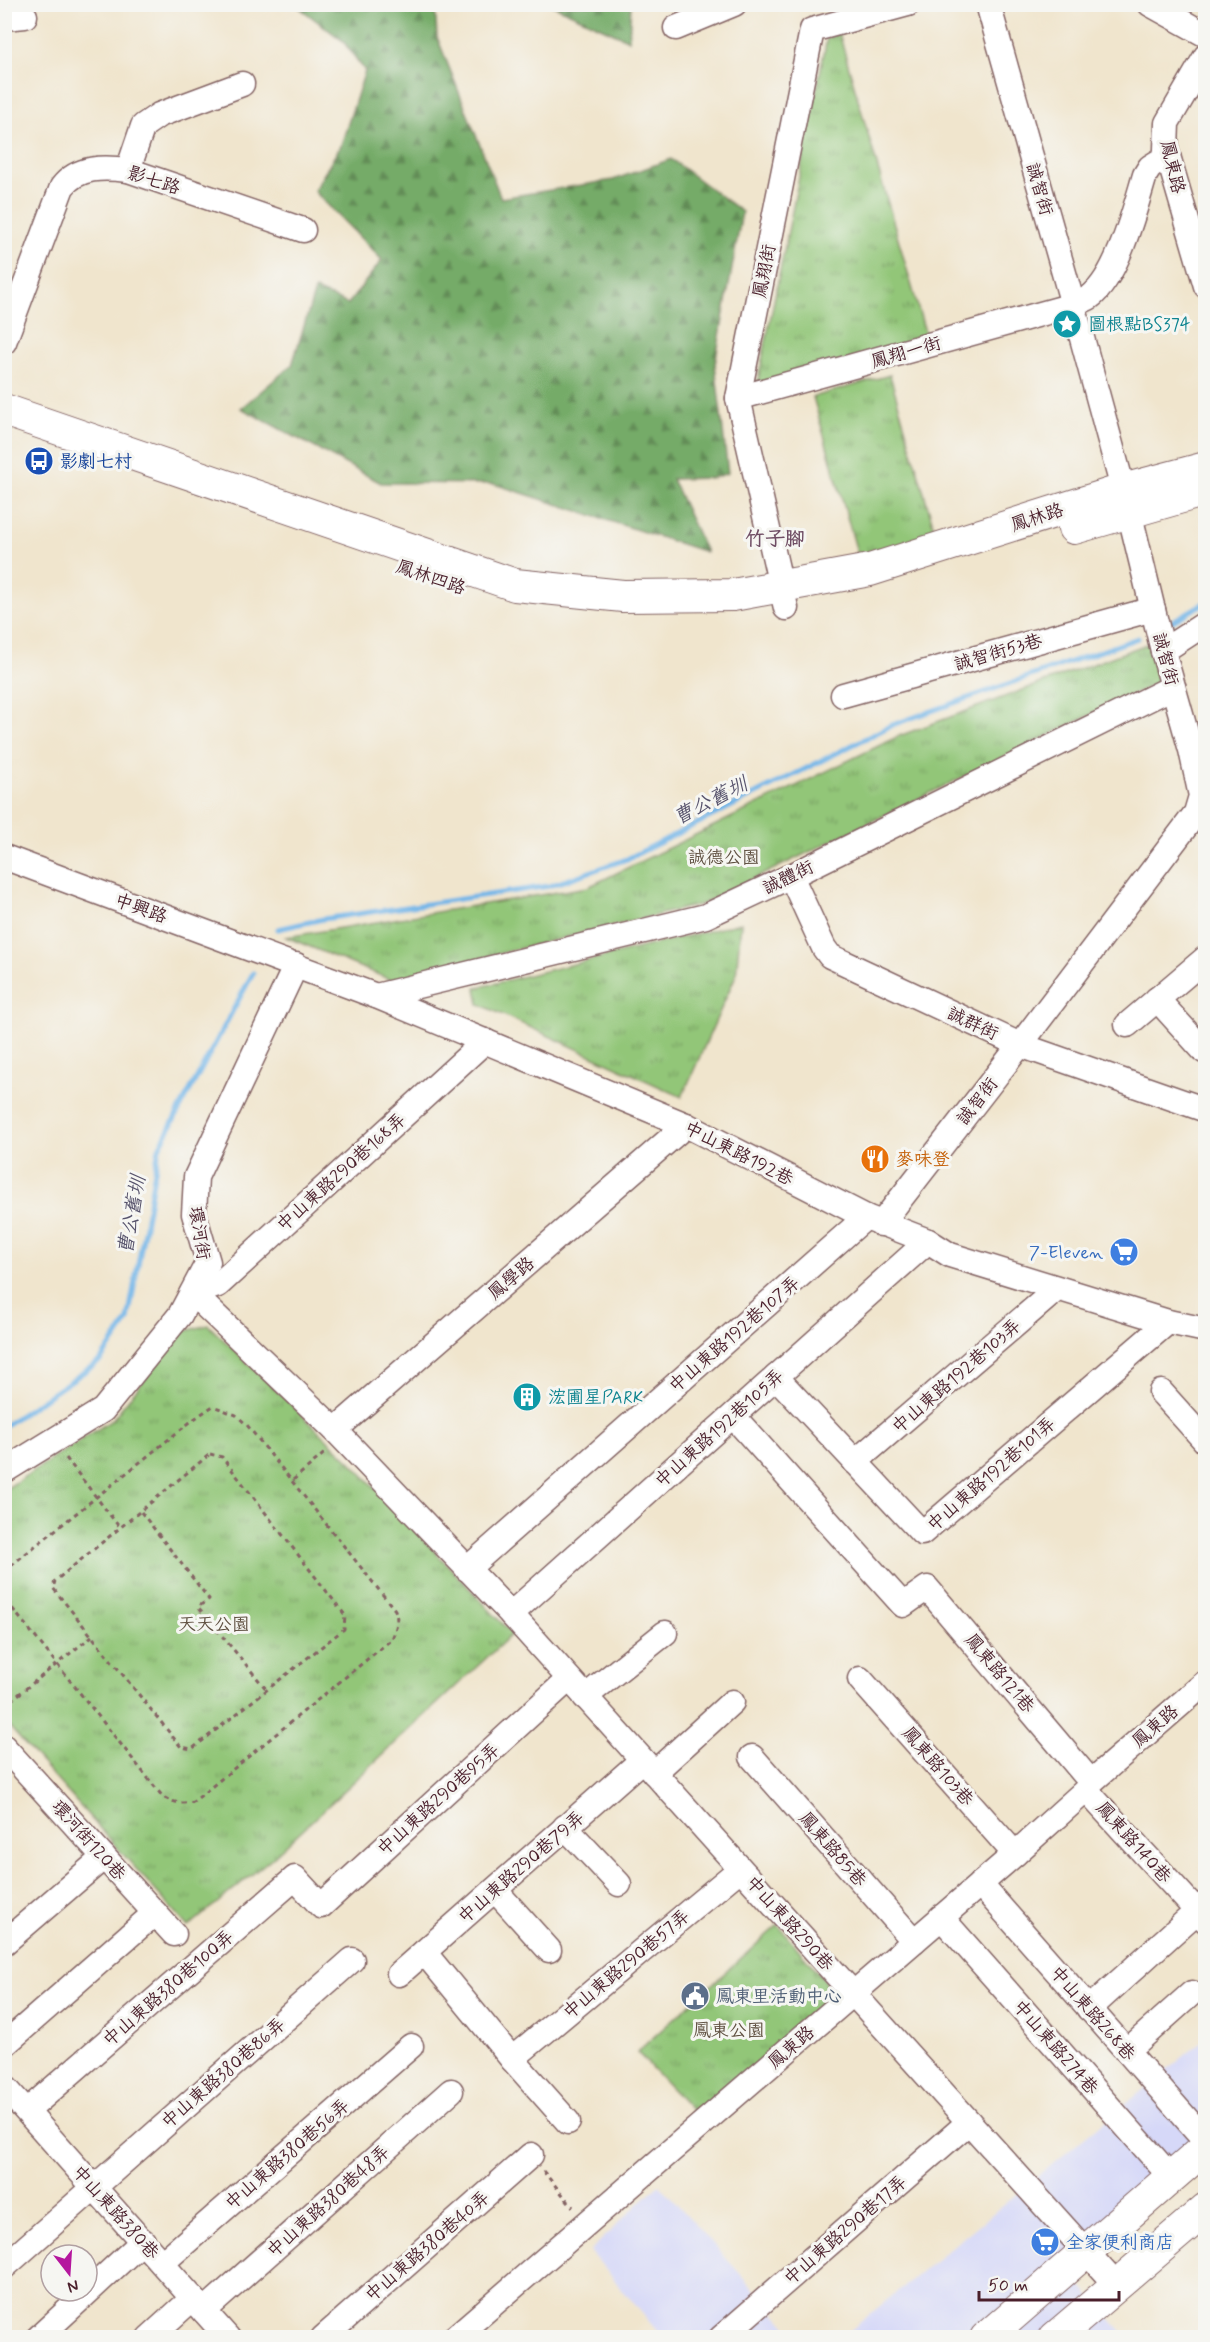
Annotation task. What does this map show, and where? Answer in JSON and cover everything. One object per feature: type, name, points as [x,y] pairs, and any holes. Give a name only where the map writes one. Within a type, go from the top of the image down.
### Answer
[{"type":"main road","name":"鳳林四路","points":[[4,410],[515,585],[623,596],[733,595],[783,598]]},
{"type":"main road","name":"鳳林四路","points":[[4,432],[513,605],[621,616],[735,616],[783,598],[872,580]]},
{"type":"main road","name":"鳳林路","points":[[872,580],[1126,500],[1206,468]]},
{"type":"main road","name":"鳳林路","points":[[1126,500],[1206,490]]},
{"type":"main road","points":[[986,2337],[1206,2147]]},
{"type":"main road","points":[[1055,2337],[1206,2209]]},
{"type":"street","points":[[676,28],[734,4]]},
{"type":"street","name":"鳳翔街","points":[[783,598],[738,398],[812,30],[908,4]]},
{"type":"street","name":"誠智街","points":[[874,1221],[1020,1045],[1196,813],[1201,796],[1198,749],[1173,687],[1126,500],[988,4]]},
{"type":"street","points":[[1150,4],[1206,35]]},
{"type":"street","name":"鳳東路","points":[[1206,56],[1167,123],[1165,135],[1168,156],[1206,286]]},
{"type":"street","points":[[128,170],[143,126],[159,115],[242,84]]},
{"type":"street","name":"鳳翔一街","points":[[738,398],[1073,305],[1090,297],[1102,285],[1117,258],[1145,174],[1150,167],[1168,156]]},
{"type":"street","name":"影七路","points":[[4,342],[62,187],[69,177],[82,171],[108,167],[128,170],[303,230]]},
{"type":"street","name":"誠智街53巷","points":[[843,695],[1153,609]]},
{"type":"street","points":[[1163,651],[1206,623]]},
{"type":"street","name":"誠體街","points":[[376,996],[705,916],[791,876],[1173,687]]},
{"type":"street","name":"中興路","points":[[4,857],[287,961]]},
{"type":"street","name":"誠群街","points":[[791,876],[824,948],[830,956],[1020,1045],[1206,1110]]},
{"type":"street","points":[[1127,1024],[1206,958]]},
{"type":"street","name":"中山東路192巷","points":[[287,961],[686,1125],[874,1221],[928,1241],[950,1255],[1168,1322],[1206,1330]]},
{"type":"street","name":"環河街","points":[[4,1471],[103,1410],[180,1315],[208,1262],[194,1214],[196,1177],[287,961]]},
{"type":"street","points":[[1157,999],[1204,1051]]},
{"type":"street","name":"中山東路290巷168弄","points":[[192,1293],[218,1285],[485,1041]]},
{"type":"street","name":"鳳學路","points":[[338,1434],[686,1125]]},
{"type":"street","name":"中山東路192巷107弄","points":[[467,1569],[874,1221]]},
{"type":"street","name":"中山東路192巷105弄","points":[[511,1614],[928,1241]]},
{"type":"street","name":"中山東路192巷103弄","points":[[855,1462],[1057,1289]]},
{"type":"street","name":"中山東路290巷","points":[[192,1293],[338,1434],[511,1614],[1117,2286]]},
{"type":"street","name":"中山東路192巷101弄","points":[[776,1377],[922,1533],[1168,1322]]},
{"type":"street","points":[[1161,1392],[1206,1442]]},
{"type":"street","name":"鳳東路121巷","points":[[733,1416],[903,1605],[927,1588],[1089,1786]]},
{"type":"street","points":[[585,1697],[665,1633]]},
{"type":"street","name":"中山東路290巷95弄","points":[[308,1892],[321,1906],[569,1679]]},
{"type":"street","name":"鳳東路103巷","points":[[861,1679],[1015,1854]]},
{"type":"street","name":"鳳東路","points":[[455,2337],[1015,1854],[1206,1682]]},
{"type":"street","name":"中山東路290巷79弄","points":[[399,1974],[566,1827],[732,1702]]},
{"type":"street","name":"環河街120巷","points":[[4,1747],[174,1934]]},
{"type":"street","name":"鳳東路85巷","points":[[752,1757],[914,1941]]},
{"type":"street","name":"鳳東路140巷","points":[[1089,1786],[1203,1912]]},
{"type":"street","points":[[566,1827],[619,1884]]},
{"type":"street","points":[[4,1943],[104,1857]]},
{"type":"street","name":"中山東路290巷57弄","points":[[512,2059],[740,1869]]},
{"type":"street","name":"中山東路380巷100弄","points":[[27,2111],[295,1878],[308,1892]]},
{"type":"street","name":"中山東路268巷","points":[[980,1884],[1206,2141]]},
{"type":"street","points":[[495,1890],[549,1950]]},
{"type":"street","points":[[1089,2009],[1203,1912]]},
{"type":"street","points":[[4,2045],[155,1913]]},
{"type":"street","name":"中山東路274巷","points":[[941,1917],[1171,2177]]},
{"type":"street","points":[[424,1952],[512,2059],[568,2122]]},
{"type":"street","name":"中山東路380巷86弄","points":[[4,2267],[352,1960]]},
{"type":"street","points":[[1127,2051],[1192,1993]]},
{"type":"street","name":"中山東路380巷56弄","points":[[162,2264],[411,2046]]},
{"type":"street","name":"中山東路380巷","points":[[4,2086],[228,2337]]},
{"type":"street","name":"中山東路380巷48弄","points":[[149,2337],[199,2304],[452,2091]]},
{"type":"street","name":"中山東路290巷17弄","points":[[721,2337],[969,2122]]},
{"type":"street","name":"中山東路380巷40弄","points":[[323,2337],[531,2155]]},
{"type":"street","points":[[38,2337],[143,2241]]},
{"type":"path","points":[[4,1570],[194,1419],[213,1407],[236,1415],[293,1480],[396,1610],[398,1617],[392,1639],[193,1802],[172,1802],[163,1797],[4,1598]]},
{"type":"path","points":[[293,1480],[338,1434]]},
{"type":"path","points":[[52,1441],[120,1528]]},
{"type":"path","points":[[210,1454],[222,1457],[345,1615],[344,1629],[192,1749],[181,1747],[52,1588],[55,1581],[141,1511],[210,1454]]},
{"type":"path","points":[[141,1511],[209,1599],[198,1607],[267,1690]]},
{"type":"path","points":[[4,1706],[92,1636]]},
{"type":"path","points":[[531,2155],[587,2225]]},
{"type":"shaded area","points":[[1205,2039],[1205,2133],[1059,2262],[1127,2337],[841,2338]]},
{"type":"shaded area","points":[[659,2184],[797,2337],[662,2337],[590,2251]]},
{"type":"green space","points":[[296,5],[435,5],[437,37],[501,198],[613,180],[671,159],[742,212],[715,364],[728,473],[713,478],[672,479],[706,552],[494,484],[381,483],[241,408],[292,365],[315,290],[348,304],[382,260],[314,191],[341,145],[365,71],[343,41]]},
{"type":"green space","points":[[552,5],[631,5],[629,40]]},
{"type":"green space","points":[[839,33],[927,339],[757,385],[827,38]]},
{"type":"green space","points":[[890,375],[937,538],[859,559],[813,397]]},
{"type":"green space","name":"誠德公園","points":[[1147,644],[1158,682],[702,904],[391,980],[286,937],[588,887],[899,736]]},
{"type":"green space","points":[[741,923],[736,975],[682,1097],[479,1004],[476,988]]},
{"type":"green space","name":"天天公園","points":[[208,1325],[351,1462],[512,1634],[273,1857],[188,1927],[5,1722],[4,1490],[112,1420],[182,1332]]},
{"type":"green space","name":"鳳東公園","points":[[778,1925],[825,1981],[826,2004],[699,2118],[637,2052]]},
{"type":"waterway","name":"曹公舊圳","points":[[1166,625],[1206,602]]},
{"type":"waterway","name":"曹公舊圳","points":[[278,929],[323,919],[549,886],[627,859],[892,725],[1138,638]]},
{"type":"waterway","name":"曹公舊圳","points":[[4,1426],[100,1361],[128,1320],[159,1148],[253,973]]},
{"type":"place","name":"圖根點BS374","points":[[1067,324]]},
{"type":"place","name":"影劇七村","points":[[39,461]]},
{"type":"place","name":"麥味登","points":[[875,1159]]},
{"type":"place","name":"7-Eleven","points":[[1124,1252]]},
{"type":"place","name":"浤圃星PARK","points":[[527,1397]]},
{"type":"place","name":"鳳東里活動中心","points":[[695,1996]]},
{"type":"place","name":"全家便利商店","points":[[1045,2242]]},
{"type":"district","name":"竹子腳","points":[[775,538]]}]
